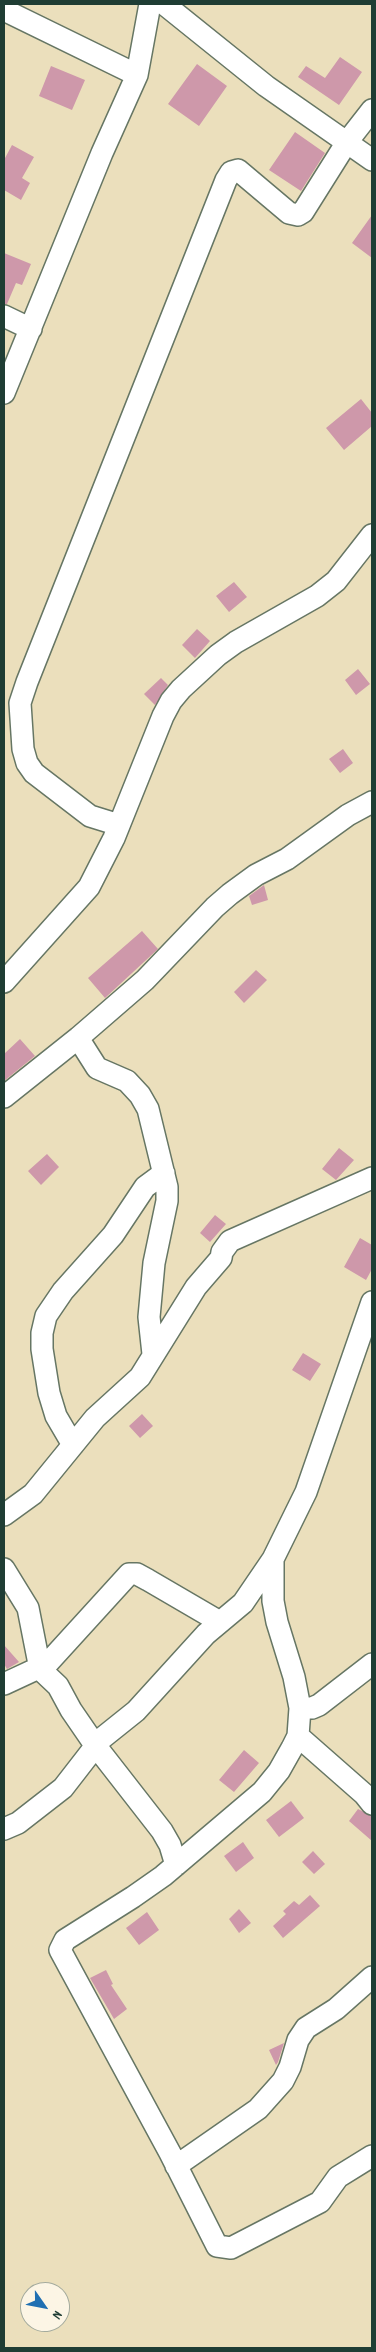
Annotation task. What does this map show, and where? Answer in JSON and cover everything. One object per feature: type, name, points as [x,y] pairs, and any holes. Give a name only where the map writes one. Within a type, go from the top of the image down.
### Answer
[{"type":"street","points":[[4,393],[136,75],[150,4]]},
{"type":"street","points":[[164,4],[266,86],[372,160]]},
{"type":"street","points":[[4,10],[136,75]]},
{"type":"street","points":[[119,825],[90,816],[34,773],[27,763],[12,712],[27,682],[54,615],[94,508],[226,180],[231,172],[238,170],[289,213],[298,216],[303,212],[347,142],[372,110]]},
{"type":"street","points":[[4,317],[31,329]]},
{"type":"street","points":[[4,982],[89,887],[119,825],[163,716],[171,701],[181,689],[218,655],[236,642],[317,596],[336,581],[372,536]]},
{"type":"street","points":[[4,1097],[78,1038],[145,980],[215,907],[230,894],[256,875],[293,855],[348,815],[372,802]]},
{"type":"street","points":[[78,1038],[97,1068],[127,1081],[140,1094],[148,1109],[164,1173],[167,1201],[154,1263],[148,1317],[153,1354]]},
{"type":"street","points":[[73,1445],[56,1416],[48,1392],[42,1349],[42,1333],[46,1316],[63,1291],[114,1235],[145,1187],[164,1173]]},
{"type":"street","points":[[4,1516],[32,1494],[95,1418],[140,1377],[196,1287],[221,1258],[222,1252],[230,1241],[372,1178]]},
{"type":"street","points":[[4,1830],[55,1796],[96,1745],[136,1711],[206,1634],[243,1602],[272,1559],[306,1492],[372,1302]]},
{"type":"street","points":[[272,1559],[273,1600],[277,1622],[294,1676],[300,1708],[298,1736],[279,1771],[262,1792],[176,1864],[133,1897],[65,1940],[60,1950],[217,2246],[226,2249],[231,2248],[320,2202],[338,2177],[372,2156]]},
{"type":"street","points":[[4,1569],[28,1608],[40,1669],[58,1686],[71,1710],[96,1745],[162,1831],[170,1845],[176,1864]]},
{"type":"street","points":[[4,1684],[40,1669],[55,1656],[129,1574],[137,1574],[220,1622]]},
{"type":"street","points":[[300,1708],[312,1708],[319,1705],[372,1664]]},
{"type":"street","points":[[298,1736],[364,1794],[372,1804]]},
{"type":"street","points":[[176,2166],[258,2109],[271,2097],[290,2067],[298,2040],[306,2028],[336,2009],[372,1977]]},
{"type":"building","points":[[340,57],[362,72],[339,105],[298,77],[306,66],[325,78]]},
{"type":"building","points":[[197,64],[227,86],[199,126],[168,104]]},
{"type":"building","points":[[51,66],[85,80],[72,110],[39,96]]},
{"type":"building","points":[[295,132],[325,153],[301,191],[269,170]]},
{"type":"building","points":[[12,145],[34,157],[22,178],[30,183],[21,200],[4,190],[4,160]]},
{"type":"building","points":[[372,215],[372,258],[352,243]]},
{"type":"building","points":[[4,253],[31,264],[22,285],[16,283],[7,304],[4,304]]},
{"type":"building","points":[[361,399],[372,413],[372,426],[344,450],[326,428]]},
{"type":"building","points":[[234,582],[247,597],[229,612],[216,596]]},
{"type":"building","points":[[197,629],[210,641],[195,658],[182,645]]},
{"type":"building","points":[[358,669],[370,684],[356,695],[345,680]]},
{"type":"building","points":[[161,678],[168,685],[155,705],[144,694]]},
{"type":"building","points":[[343,749],[353,763],[340,773],[329,759]]},
{"type":"building","points":[[264,885],[268,900],[252,905],[249,896]]},
{"type":"building","points":[[142,931],[158,949],[105,998],[88,978]]},
{"type":"building","points":[[256,970],[267,980],[244,1003],[234,992]]},
{"type":"building","points":[[20,1039],[35,1056],[4,1081],[4,1054]]},
{"type":"building","points":[[339,1148],[354,1160],[336,1180],[322,1169]]},
{"type":"building","points":[[47,1154],[59,1167],[41,1185],[28,1171]]},
{"type":"building","points":[[215,1215],[226,1224],[210,1242],[200,1233]]},
{"type":"building","points":[[360,1238],[372,1245],[372,1269],[366,1280],[344,1267]]},
{"type":"building","points":[[303,1353],[321,1364],[310,1381],[292,1370]]},
{"type":"building","points":[[142,1414],[153,1426],[140,1438],[129,1426]]},
{"type":"building","points":[[4,1645],[19,1662],[7,1669],[4,1664]]},
{"type":"building","points":[[244,1750],[259,1763],[234,1792],[219,1780]]},
{"type":"building","points":[[291,1801],[304,1818],[279,1837],[266,1820]]},
{"type":"building","points":[[358,1809],[372,1816],[372,1841],[349,1821]]},
{"type":"building","points":[[243,1842],[254,1858],[236,1872],[224,1856]]},
{"type":"building","points":[[313,1851],[325,1864],[314,1874],[302,1862]]},
{"type":"building","points":[[310,1895],[320,1906],[283,1938],[273,1926],[286,1914],[283,1911],[294,1901],[299,1905]]},
{"type":"building","points":[[239,1909],[251,1923],[239,1933],[229,1919]]},
{"type":"building","points":[[147,1912],[159,1930],[139,1945],[126,1928]]},
{"type":"building","points":[[106,1970],[113,1984],[111,1985],[127,2009],[114,2019],[90,1978]]},
{"type":"building","points":[[284,2043],[278,2062],[276,2065],[269,2050]]}]
